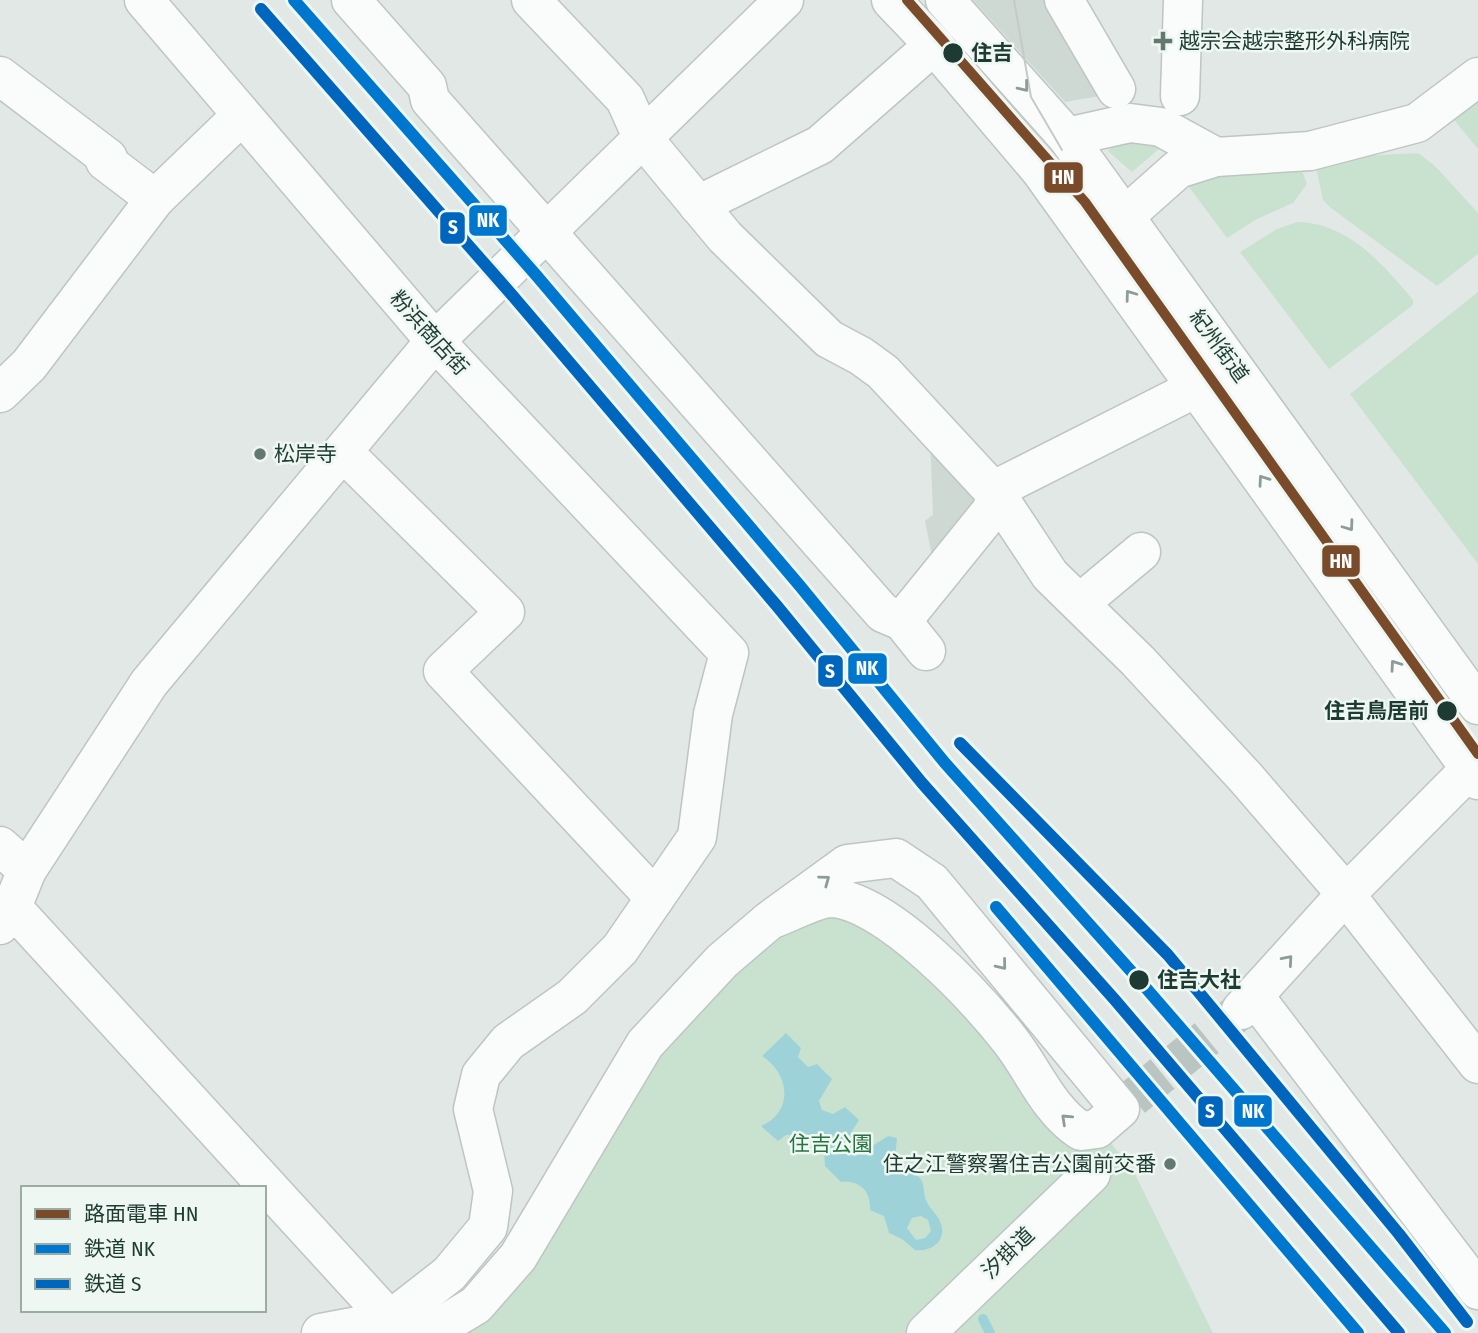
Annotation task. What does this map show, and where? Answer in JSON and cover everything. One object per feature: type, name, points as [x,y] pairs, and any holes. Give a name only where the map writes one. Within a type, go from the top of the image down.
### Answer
[{"type":"street","name":"粉浜商店街","points":[[144,0],[435,341],[729,653],[713,714],[698,837],[655,898]]},
{"type":"street","points":[[351,0],[427,86],[430,100],[883,612],[902,621],[926,651]]},
{"type":"street","points":[[531,0],[625,99],[642,137],[725,237],[829,339],[861,356],[883,372],[997,495],[1050,575],[1080,603],[1246,778],[1346,894],[1478,1064]]},
{"type":"street","points":[[261,1186],[6,916],[14,858],[149,683],[435,341],[784,0]]},
{"type":"street","name":"紀州街道","points":[[891,0],[934,45],[1040,170],[1475,770]]},
{"type":"street","name":"紀州街道","points":[[945,0],[1067,137],[1478,705]]},
{"type":"street","points":[[1064,0],[1116,89]]},
{"type":"street","points":[[1180,96],[1184,0]]},
{"type":"street","points":[[698,205],[820,145],[934,45]]},
{"type":"street","points":[[0,76],[108,158],[105,161],[155,199]]},
{"type":"street","points":[[1125,216],[1178,169],[1216,157],[1310,151],[1417,123],[1478,77]]},
{"type":"street","points":[[0,393],[29,365],[155,199],[241,116]]},
{"type":"street","points":[[1067,137],[1130,122],[1161,127],[1216,157]]},
{"type":"street","points":[[902,621],[991,511],[997,495],[1006,484],[1198,387]]},
{"type":"street","points":[[321,1333],[394,1327],[449,1274],[488,1227],[493,1191],[472,1109],[481,1075],[508,1042],[572,997],[620,949],[655,898],[443,671],[505,612],[343,452]]},
{"type":"street","points":[[1080,603],[1141,552]]},
{"type":"street","points":[[1475,770],[1346,894],[1248,1004],[1478,1290]]},
{"type":"street","points":[[430,1333],[476,1305],[518,1257],[645,1044],[722,961],[770,920],[847,864],[896,859],[932,882],[1126,1103],[1097,1129],[1081,1131],[1064,1121],[1010,1039],[956,979],[916,943],[866,907],[830,898],[770,920]]},
{"type":"street","points":[[916,943],[911,927],[917,910],[934,902],[953,905]]},
{"type":"street","name":"汐掛道","points":[[926,1333],[1091,1174]]},
{"type":"street","points":[[266,1191],[394,1327]]},
{"type":"shaded area","points":[[973,0],[1053,0],[1106,95],[1065,102]]},
{"type":"shaded area","points":[[930,435],[984,511],[933,561],[925,521],[933,515]]},
{"type":"green space","points":[[1478,95],[1478,149],[1450,115]]},
{"type":"green space","points":[[1149,135],[1161,147],[1132,172],[1108,151],[1113,145]]},
{"type":"green space","points":[[1418,153],[1435,166],[1478,213],[1478,254],[1437,286],[1331,208],[1323,200],[1316,167],[1324,158]]},
{"type":"green space","points":[[1301,168],[1307,184],[1293,203],[1257,219],[1227,238],[1189,187],[1207,175]]},
{"type":"green space","points":[[1297,222],[1332,229],[1348,237],[1376,259],[1413,300],[1413,305],[1329,369],[1240,252],[1277,229]]},
{"type":"green space","points":[[1478,292],[1478,564],[1350,394]]},
{"type":"green space","name":"住吉公園","points":[[827,913],[864,921],[983,1028],[1055,1135],[1084,1149],[1108,1139],[1135,1174],[1213,1333],[460,1333],[646,1068],[732,970],[791,926]]},
{"type":"water","points":[[786,1033],[801,1048],[798,1057],[808,1067],[817,1064],[832,1079],[819,1101],[822,1110],[833,1114],[845,1107],[859,1120],[849,1136],[850,1150],[861,1153],[888,1136],[897,1138],[894,1169],[898,1173],[915,1175],[922,1180],[927,1203],[941,1224],[942,1236],[936,1245],[915,1250],[889,1233],[884,1216],[870,1210],[869,1197],[863,1188],[854,1183],[841,1182],[825,1166],[824,1150],[808,1134],[786,1135],[778,1141],[761,1126],[779,1112],[784,1092],[778,1073],[762,1056]],"holes":[[[921,1216],[928,1220],[931,1231],[925,1238],[916,1240],[907,1228],[912,1218]]]},
{"type":"waterway","points":[[983,1319],[990,1333]]},
{"type":"tunnel","points":[[1133,1098],[1241,1010]]},
{"type":"tram line","name":"HN","points":[[907,0],[1085,202],[1478,754]]},
{"type":"tram line","points":[[1014,0],[1031,97],[1062,150]]},
{"type":"rail line","name":"NK","points":[[294,0],[536,275],[800,586],[945,763],[1139,980],[1445,1333]]},
{"type":"rail line","name":"S","points":[[261,9],[512,295],[777,606],[922,783],[1115,1000],[1399,1333]]},
{"type":"rail line","name":"S","points":[[960,743],[1168,955],[1399,1234],[1467,1322]]},
{"type":"rail line","name":"NK","points":[[996,907],[1358,1333]]},
{"type":"place","name":"越宗会越宗整形外科病院","points":[[1163,41]]},
{"type":"place","name":"住吉","points":[[953,53]]},
{"type":"place","name":"松岸寺","points":[[260,454]]},
{"type":"place","name":"住吉鳥居前","points":[[1447,711]]},
{"type":"place","name":"住吉大社","points":[[1139,980]]},
{"type":"place","name":"住之江警察署住吉公園前交番","points":[[1170,1164]]}]
